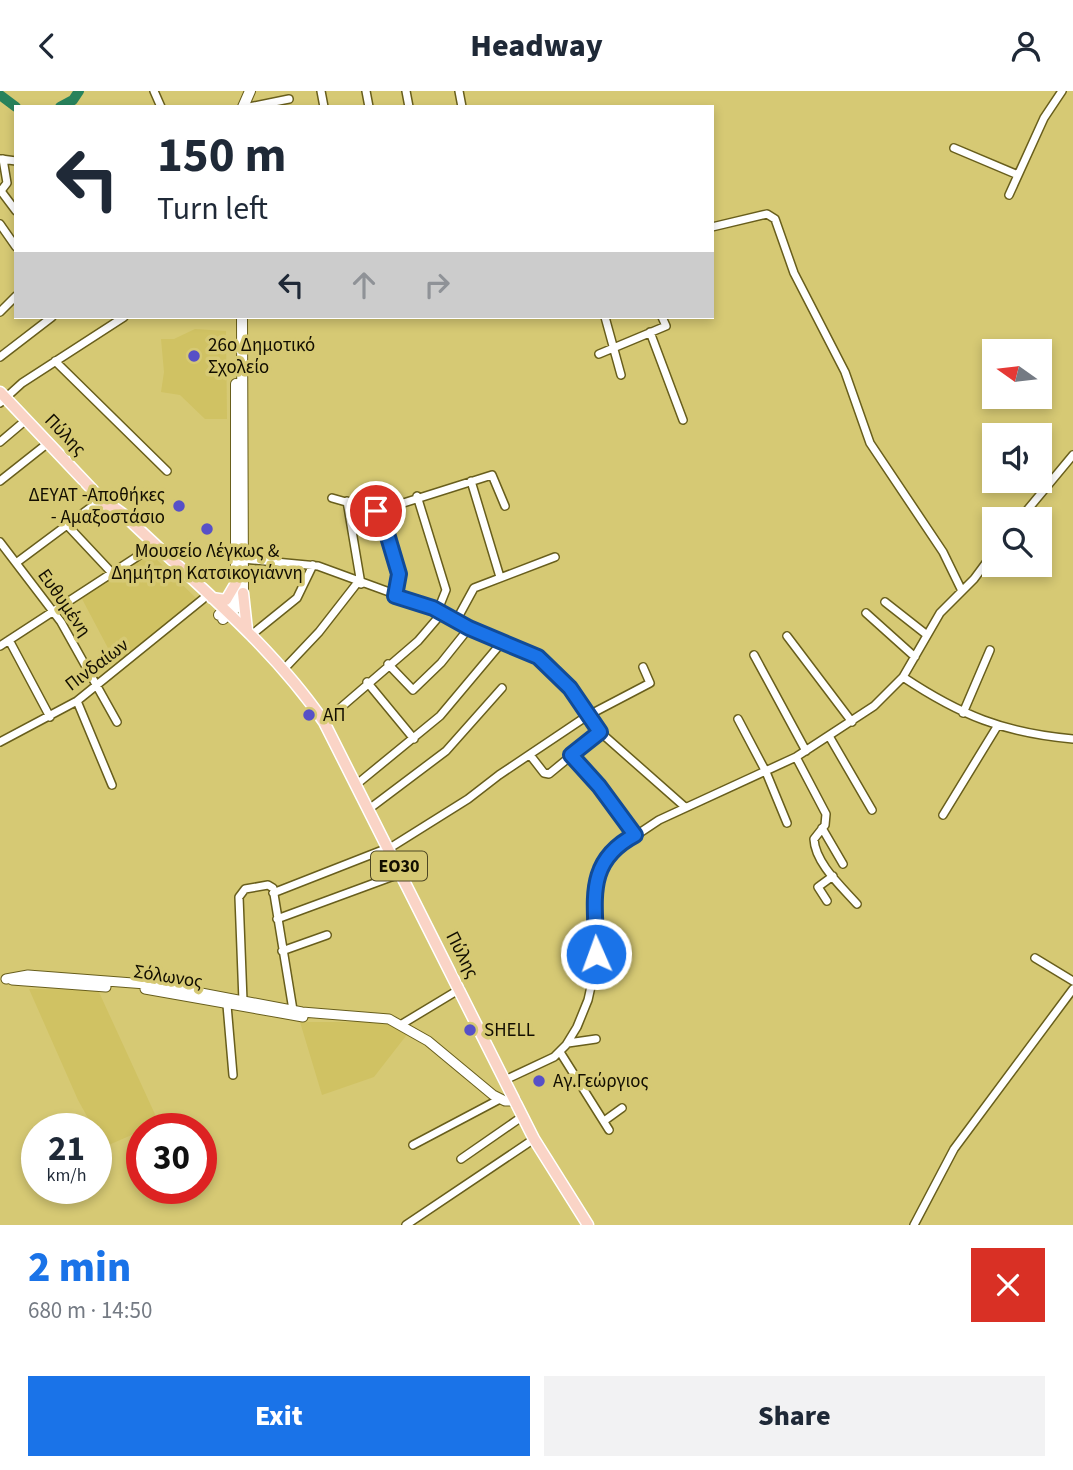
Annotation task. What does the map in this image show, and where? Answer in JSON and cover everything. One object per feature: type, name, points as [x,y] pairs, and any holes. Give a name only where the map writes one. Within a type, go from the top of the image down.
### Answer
[{"type":"main road","points":[[224,615],[234,598],[236,583],[236,319]]},
{"type":"main road","points":[[242,319],[243,619],[249,635]]},
{"type":"main road","name":"Πύλης","points":[[2,398],[307,699]]},
{"type":"main road","points":[[207,599],[226,600],[236,583]]},
{"type":"main road","points":[[224,615],[238,606],[243,593]]},
{"type":"main road","name":"Πύλης","points":[[224,615],[249,635],[283,670],[324,722],[534,1139],[588,1225]]},
{"type":"street","points":[[1009,195],[1046,113],[1062,91]]},
{"type":"street","points":[[259,105],[289,99]]},
{"type":"street","points":[[954,148],[1018,175]]},
{"type":"street","points":[[1,159],[7,183],[0,192],[14,209]]},
{"type":"street","points":[[714,226],[767,214],[775,219],[794,273],[845,372],[870,443],[943,552],[962,591]]},
{"type":"street","points":[[2,225],[14,244]]},
{"type":"street","points":[[0,312],[14,298]]},
{"type":"street","points":[[0,357],[49,319]]},
{"type":"street","points":[[2,398],[121,319]]},
{"type":"street","points":[[606,319],[621,375]]},
{"type":"street","points":[[599,354],[666,326],[663,319]]},
{"type":"street","points":[[650,332],[683,420]]},
{"type":"street","points":[[55,362],[167,471]]},
{"type":"street","points":[[0,442],[26,420]]},
{"type":"street","points":[[0,481],[48,443]]},
{"type":"street","points":[[1031,507],[1073,456]]},
{"type":"street","points":[[332,498],[380,510],[417,496],[492,475],[505,506]]},
{"type":"street","points":[[471,481],[500,577]]},
{"type":"street","points":[[324,722],[367,682],[418,641],[440,612],[446,590],[417,496]]},
{"type":"street","points":[[16,563],[104,500]]},
{"type":"street","points":[[283,670],[320,632],[359,583],[347,501]]},
{"type":"street","points":[[380,510],[399,574],[395,596]]},
{"type":"street","points":[[67,525],[112,573]]},
{"type":"street","name":"Ευθυμένη","points":[[0,542],[54,611],[117,722]]},
{"type":"street","points":[[0,646],[152,547]]},
{"type":"street","points":[[456,621],[470,591],[555,557]]},
{"type":"street","points":[[242,559],[313,565],[440,612],[469,628],[533,653],[552,667],[570,688],[600,732],[685,807]]},
{"type":"street","points":[[249,635],[297,598],[313,565]]},
{"type":"street","points":[[505,1080],[548,1061],[560,1052],[568,1043],[584,1011],[594,974],[594,896],[598,872],[611,852],[685,807],[796,757],[852,722],[884,698],[903,677],[940,613],[982,567]]},
{"type":"street","name":"Πινδαίων","points":[[0,742],[77,701],[207,599]]},
{"type":"street","points":[[885,602],[928,635]]},
{"type":"street","points":[[866,613],[915,657]]},
{"type":"street","points":[[388,664],[413,690],[441,663],[469,628]]},
{"type":"street","points":[[787,636],[852,722]]},
{"type":"street","points":[[9,640],[50,717]]},
{"type":"street","points":[[357,784],[414,739],[449,706],[503,641]]},
{"type":"street","points":[[962,713],[990,650]]},
{"type":"street","points":[[754,655],[806,751]]},
{"type":"street","points":[[274,893],[389,848],[468,799],[587,716],[650,683],[643,667]]},
{"type":"street","points":[[903,677],[962,713],[998,725],[1073,739]]},
{"type":"street","points":[[367,682],[414,739]]},
{"type":"street","points":[[369,809],[446,751],[502,688]]},
{"type":"street","points":[[77,701],[112,785]]},
{"type":"street","points":[[738,719],[766,772],[787,823]]},
{"type":"street","points":[[943,815],[998,725]]},
{"type":"street","points":[[530,755],[546,775],[600,732]]},
{"type":"street","points":[[829,736],[872,810]]},
{"type":"street","points":[[571,755],[599,786],[635,835]]},
{"type":"street","points":[[796,757],[825,810],[826,819],[814,839],[814,846],[833,876],[857,904]]},
{"type":"street","points":[[822,828],[844,864]]},
{"type":"street","points":[[276,915],[286,916],[402,873]]},
{"type":"street","points":[[827,901],[818,887],[833,876]]},
{"type":"street","points":[[243,1001],[239,897],[245,889],[271,885],[293,1010]]},
{"type":"street","points":[[282,951],[327,935]]},
{"type":"street","points":[[1035,958],[1073,981]]},
{"type":"street","name":"Σόλωνος","points":[[3,979],[28,975],[136,983],[293,1010],[373,1016],[402,1024],[428,1041],[500,1099]]},
{"type":"street","name":"Σόλωνος","points":[[3,979],[28,983],[136,988],[279,1015],[310,1017],[323,1014]]},
{"type":"street","points":[[402,1024],[460,989]]},
{"type":"street","points":[[914,1225],[954,1149],[1073,989]]},
{"type":"street","points":[[228,1005],[233,1075]]},
{"type":"street","points":[[568,1043],[596,1039]]},
{"type":"street","points":[[560,1052],[609,1130]]},
{"type":"street","points":[[412,1145],[500,1099],[516,1101]]},
{"type":"street","points":[[604,1121],[622,1108]]},
{"type":"street","points":[[461,1159],[523,1116]]},
{"type":"street","points":[[406,1225],[418,1221],[534,1139]]},
{"type":"shaded area","name":"26ο Δημοτικό Σχολείο","points":[[195,329],[226,331],[227,419],[205,419],[180,395],[161,392],[164,372],[161,339],[174,339]]},
{"type":"shaded area","points":[[149,552],[198,600],[118,667],[81,597]]},
{"type":"shaded area","points":[[29,989],[98,990],[154,1113],[126,1113],[126,1137],[112,1144],[112,1113],[85,1113]]},
{"type":"shaded area","points":[[300,1022],[384,1022],[409,1032],[374,1077],[322,1095]]},
{"type":"waterway","points":[[64,105],[73,100],[79,91]]},
{"type":"waterway","points":[[0,95],[14,106]]},
{"type":"place","name":"26ο Δημοτικό Σχολείο","points":[[194,356]]},
{"type":"place","name":"ΔΕΥΑΤ -Αποθήκες - Αμαξοστάσιο","points":[[179,506]]},
{"type":"place","name":"Μουσείο Λέγκως & Δημήτρη Κατσικογιάννη","points":[[207,529]]},
{"type":"place","name":"ΑΠ","points":[[309,715]]},
{"type":"place","name":"SHELL","points":[[470,1030]]},
{"type":"place","name":"Αγ.Γεώργιος","points":[[539,1081]]},
{"type":"route","points":[[376,511],[380,510],[399,574],[395,596],[433,608],[469,628],[538,657],[555,670],[576,695],[587,716],[600,732],[571,755],[599,786],[635,835],[611,852],[598,872],[594,902],[596,954]]}]
